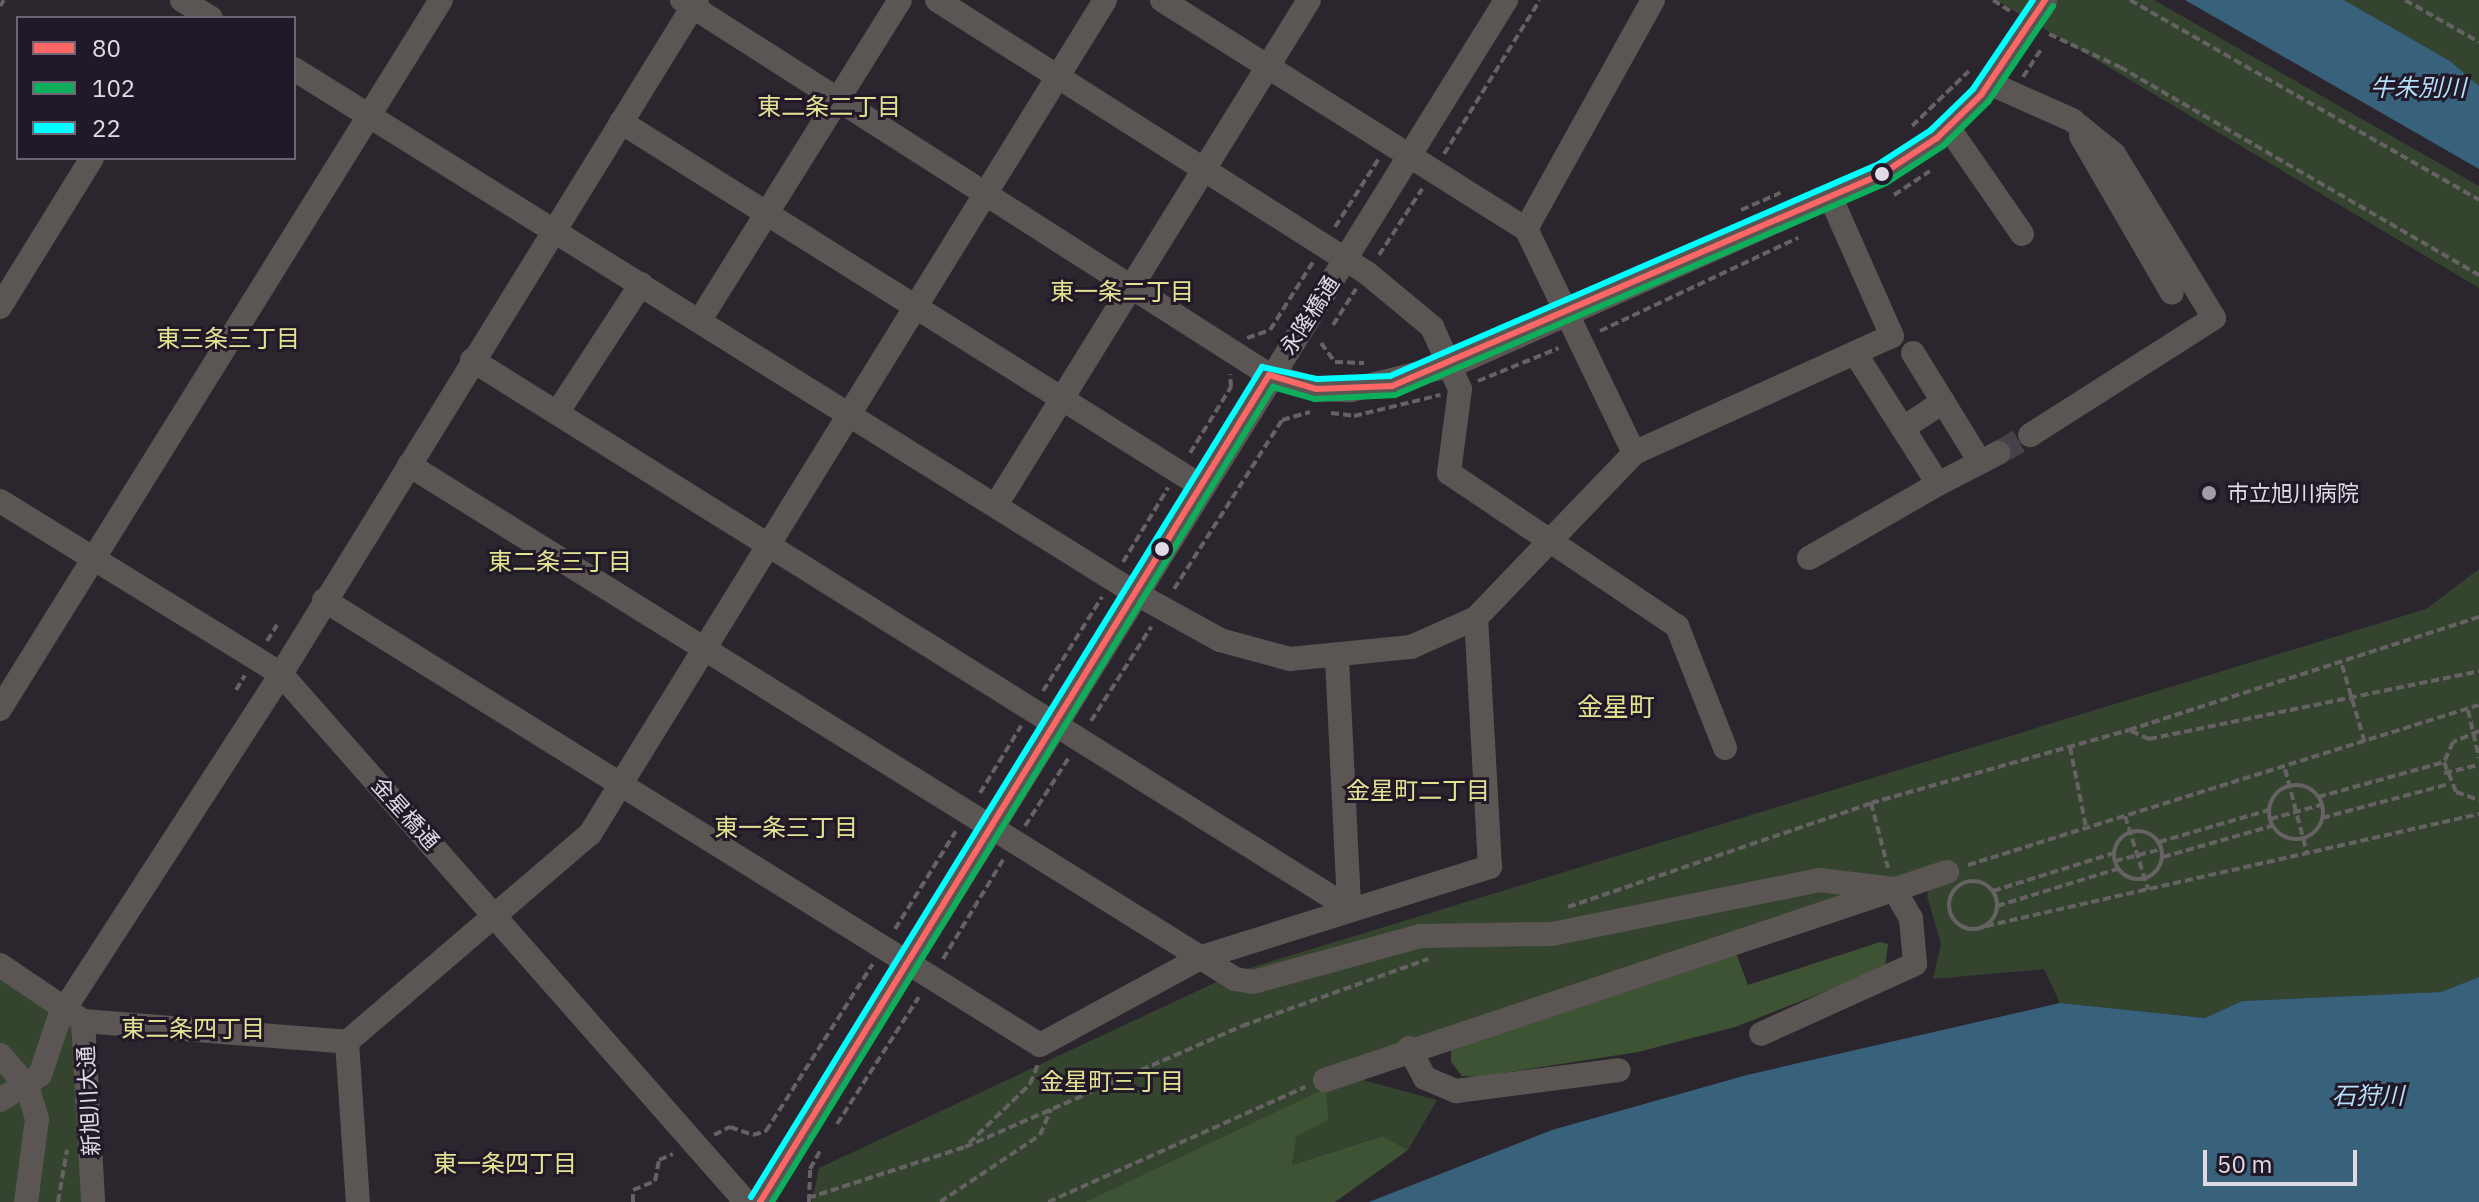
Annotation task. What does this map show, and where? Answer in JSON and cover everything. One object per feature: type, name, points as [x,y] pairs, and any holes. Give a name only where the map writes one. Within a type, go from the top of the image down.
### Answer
[{"type":"street","points":[[0,709],[441,0]]},
{"type":"street","points":[[700,320],[841,99],[900,0]]},
{"type":"street","points":[[937,0],[1204,167],[1345,260],[1432,327],[1457,377],[1449,473],[1677,626],[1725,748]]},
{"type":"street","points":[[0,965],[76,1014],[347,1042],[590,834],[913,304],[1105,0]]},
{"type":"street","points":[[1162,0],[1526,229],[1634,453]]},
{"type":"street","points":[[996,505],[1309,0]]},
{"type":"street","name":"永隆橋通","points":[[760,1202],[1269,375],[1345,260],[1506,0]]},
{"type":"street","points":[[1526,229],[1653,0]]},
{"type":"street","points":[[76,1014],[324,600],[621,122],[690,2],[1133,283],[1269,375],[1351,390],[1457,377],[1567,314],[1882,174],[1955,135],[2045,0]]},
{"type":"street","points":[[184,5],[207,16]]},
{"type":"street","points":[[296,70],[1135,593],[1254,652],[1337,659],[1411,647],[1476,618],[1634,453],[1892,336],[1830,196]]},
{"type":"street","points":[[1991,80],[2072,120],[2114,154],[2214,318],[2030,435]]},
{"type":"street","points":[[2072,120],[2172,293]]},
{"type":"street","points":[[621,122],[1201,486]]},
{"type":"street","points":[[1955,135],[2022,234]]},
{"type":"street","points":[[0,307],[91,160]]},
{"type":"street","points":[[557,413],[641,284]]},
{"type":"street","points":[[1855,353],[1938,484]]},
{"type":"street","points":[[1809,558],[1989,458],[1943,402],[1913,353]]},
{"type":"street","points":[[472,360],[1349,908]]},
{"type":"street","points":[[1903,428],[1943,402]]},
{"type":"street","points":[[409,465],[705,646],[989,830],[1235,979],[1253,982],[1452,931],[1552,934],[1819,880],[1894,889]]},
{"type":"street","name":"金星橋通","points":[[0,501],[281,674],[495,913],[746,1202]]},
{"type":"street","points":[[324,600],[908,961],[934,974],[1040,1045],[1202,957],[1349,908],[1490,867],[1476,618]]},
{"type":"street","points":[[1337,659],[1349,908]]},
{"type":"street","points":[[1325,1080],[1409,1048],[1947,872]]},
{"type":"street","points":[[1761,1034],[1915,964],[1911,918],[1894,889]]},
{"type":"street","name":"新旭川大通","points":[[27,1086],[40,1075],[52,1031],[76,1014]]},
{"type":"street","name":"新旭川大通","points":[[76,1014],[93,1202]]},
{"type":"street","points":[[347,1042],[358,1202]]},
{"type":"street","points":[[1409,1048],[1425,1078],[1456,1091],[1619,1070]]},
{"type":"street","points":[[0,1055],[27,1086],[38,1155],[26,1202]]},
{"type":"street","points":[[0,1100],[27,1086]]},
{"type":"path","points":[[0,6],[4,0]]},
{"type":"path","points":[[2130,0],[2479,200]]},
{"type":"path","points":[[2405,0],[2479,42]]},
{"type":"path","points":[[2028,22],[2059,21]]},
{"type":"path","points":[[1907,130],[1991,80],[2028,22]]},
{"type":"path","points":[[2028,22],[2120,67],[2479,275]]},
{"type":"path","points":[[1882,199],[1909,189],[1955,135]]},
{"type":"path","points":[[1762,200],[1791,188]]},
{"type":"path","points":[[833,1130],[1282,420],[1301,411],[1354,416],[1457,377],[1581,339],[1808,233]]},
{"type":"path","points":[[2342,665],[2365,743]]},
{"type":"path","points":[[2129,730],[2149,739],[2479,671]]},
{"type":"path","points":[[1947,872],[2086,827],[2285,769],[2479,705]]},
{"type":"path","points":[[2468,709],[2476,731],[2479,758]]},
{"type":"path","points":[[2476,731],[2453,742],[2444,762],[2444,773],[2449,784],[2479,800]]},
{"type":"path","points":[[2070,746],[2086,827]]},
{"type":"path","points":[[2444,762],[2318,797],[2290,786],[2269,810],[2159,842],[2131,831],[2114,853],[1993,891],[1964,882],[1949,900],[1962,927],[1986,926],[2479,814]]},
{"type":"path","points":[[2444,773],[2479,765]]},
{"type":"path","points":[[2285,769],[2307,853]]},
{"type":"path","points":[[1997,906],[2118,869],[2142,879],[2163,857],[2273,826],[2303,837],[2322,818],[2449,784]]},
{"type":"path","points":[[2318,797],[2322,818]]},
{"type":"path","points":[[1871,803],[1894,889]]},
{"type":"path","points":[[2270,819],[2321,805]]},
{"type":"path","points":[[2269,810],[2273,826]]},
{"type":"path","points":[[2125,816],[2148,889]]},
{"type":"path","points":[[2159,842],[2163,857]]},
{"type":"path","points":[[2115,861],[2162,849]]},
{"type":"path","points":[[2114,853],[2118,869]]},
{"type":"path","points":[[1986,926],[1997,906],[1993,891]]},
{"type":"path","points":[[730,1127],[753,1135],[777,1117],[885,946]]},
{"type":"path","points":[[965,1147],[1030,1084],[1040,1045]]},
{"type":"path","points":[[1048,1202],[1325,1080]]},
{"type":"path","points":[[940,1202],[1040,1135],[1051,1109]]},
{"type":"path","points":[[809,1202],[810,1169],[825,1143]]},
{"type":"path","points":[[633,1202],[633,1190],[655,1181],[659,1160]]},
{"type":"green space","points":[[1996,0],[2154,0],[2479,186],[2479,288]]},
{"type":"green space","points":[[2344,0],[2479,0],[2479,86],[2450,61]]},
{"type":"green space","points":[[2479,569],[2479,977],[2441,992],[2242,1001],[2205,1018],[2060,1003],[2044,969],[1933,979],[1941,944],[1927,896],[1930,884],[1355,1078],[1437,1100],[1408,1150],[1381,1136],[1292,1165],[1295,1136],[1326,1088],[1085,1202],[812,1202],[819,1168],[1240,971],[2426,609]]},
{"type":"green space","points":[[1880,942],[1888,944],[1885,968],[1735,1027],[1638,1052],[1478,1077],[1462,1076],[1451,1062],[1451,1050],[1736,953],[1748,985]]},
{"type":"green space","points":[[0,968],[83,1021],[88,1202],[0,1202]]},
{"type":"green space","points":[[1326,1088],[1328,1120],[1296,1136],[1292,1165],[1382,1136],[1408,1150],[1335,1202],[1085,1202]]},
{"type":"water","name":"牛朱別川","points":[[2185,0],[2344,0],[2450,61],[2479,86],[2479,169]]},
{"type":"water","name":"石狩川","points":[[2479,977],[2479,1202],[1369,1202],[1552,1130],[1747,1075],[2060,1003],[2205,1018],[2242,1001],[2441,992]]},
{"type":"tunnel","points":[[1998,453],[2030,435]]},
{"type":"transit line","name":"22","points":[[751,1197],[1262,367],[1317,379],[1390,376],[1877,165],[1931,130],[1973,89],[2033,0]]},
{"type":"transit line","name":"80","points":[[760,1202],[1269,375],[1316,389],[1392,386],[1882,174],[1937,138],[1981,95],[2045,0]]},
{"type":"transit line","name":"102","points":[[772,1202],[1273,387],[1315,399],[1395,395],[1886,183],[1943,146],[1988,102],[2053,6]]},
{"type":"place","name":"市立旭川病院","points":[[2209,493]]},
{"type":"district","name":"東二条二丁目","points":[[829,107]]},
{"type":"district","name":"東一条二丁目","points":[[1122,292]]},
{"type":"district","name":"東三条三丁目","points":[[228,339]]},
{"type":"district","name":"東二条三丁目","points":[[560,562]]},
{"type":"district","name":"金星町","points":[[1616,707]]},
{"type":"district","name":"金星町二丁目","points":[[1418,791]]},
{"type":"district","name":"東一条三丁目","points":[[786,828]]},
{"type":"district","name":"東二条四丁目","points":[[193,1029]]},
{"type":"district","name":"金星町三丁目","points":[[1112,1082]]},
{"type":"district","name":"東一条四丁目","points":[[505,1164]]}]
